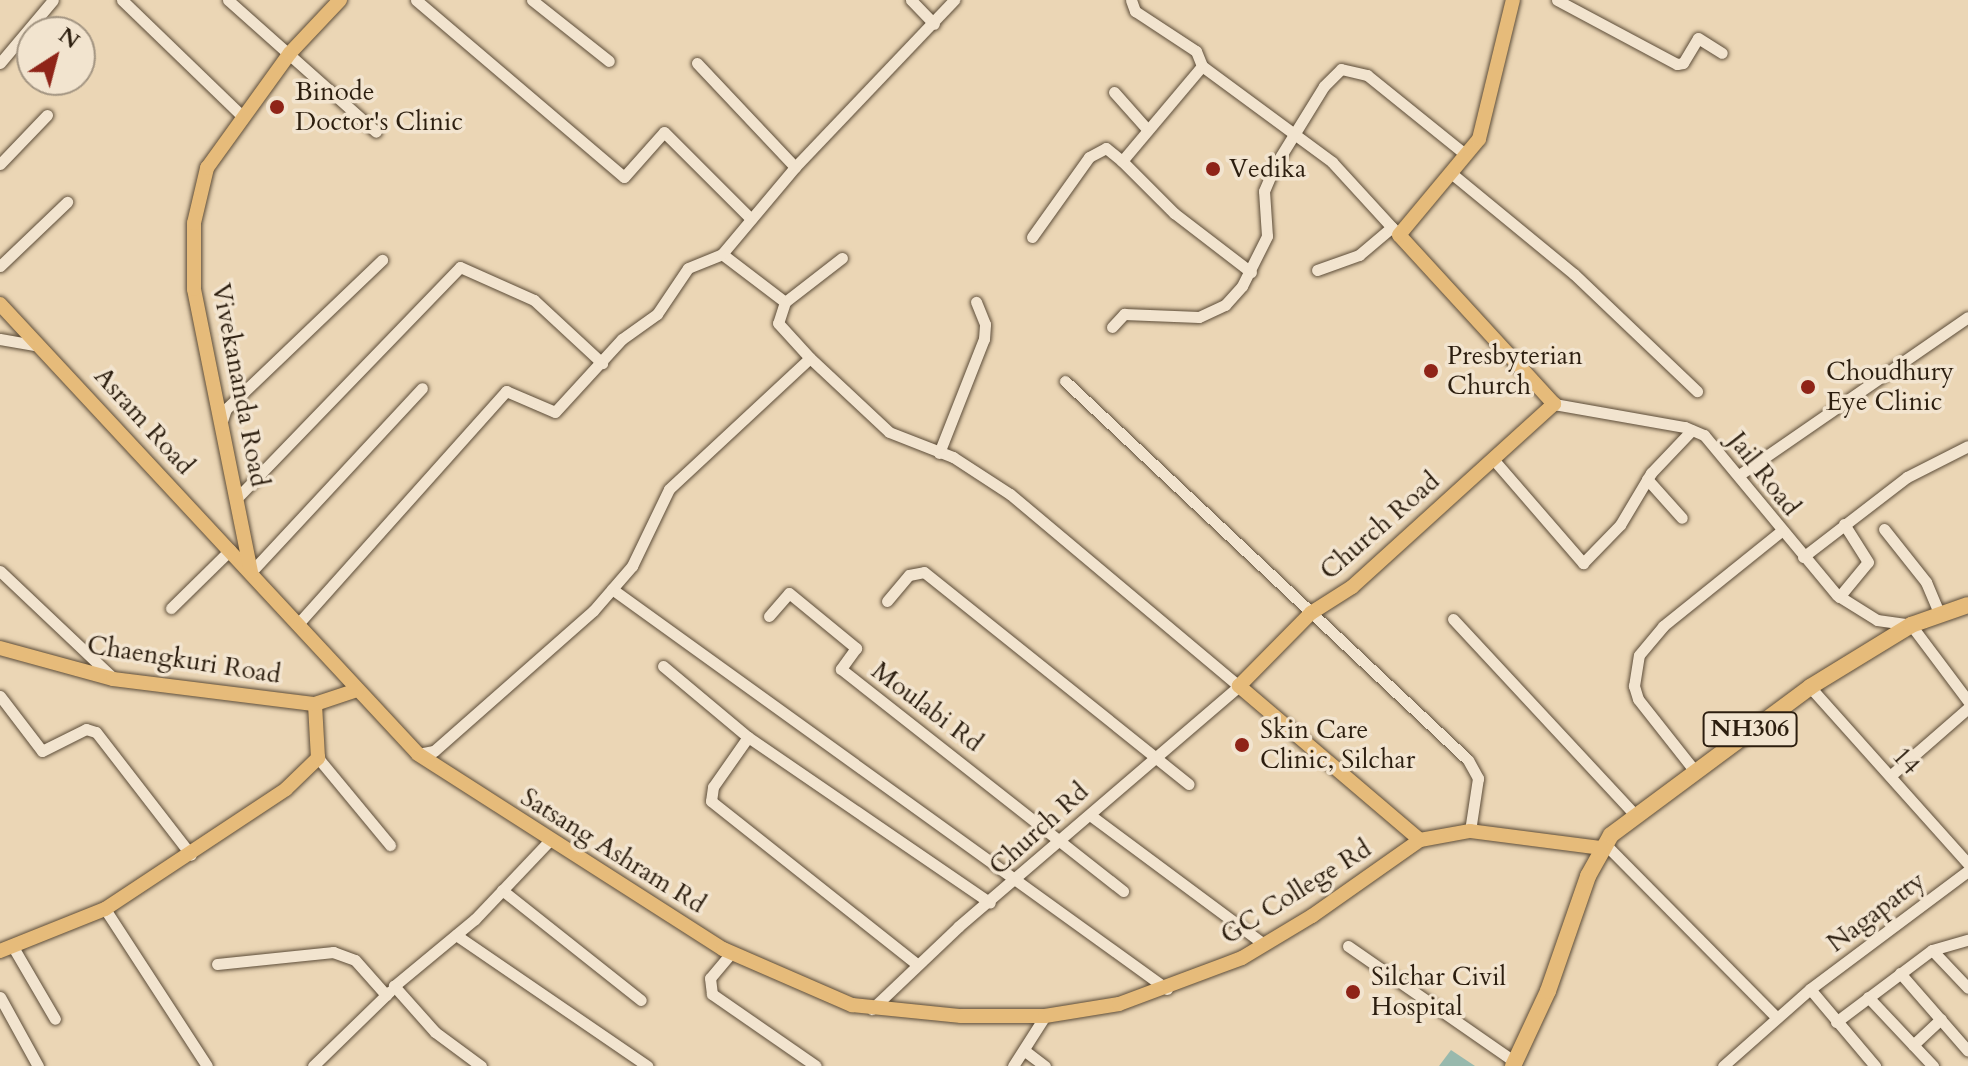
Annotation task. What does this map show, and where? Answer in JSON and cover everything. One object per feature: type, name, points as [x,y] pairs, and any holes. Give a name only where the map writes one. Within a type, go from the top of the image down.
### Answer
[{"type":"highway","name":"NH306","points":[[1514,1064],[1602,846],[1635,815],[1810,687],[1911,625],[1968,605]]},
{"type":"main road","points":[[1513,0],[1479,139],[1395,231],[1554,404]]},
{"type":"main road","name":"Vivekananda Road","points":[[251,572],[194,289],[194,223],[207,168],[290,53],[335,2]]},
{"type":"main road","name":"Asram Road","points":[[0,304],[44,347],[251,572]]},
{"type":"main road","name":"Church Road","points":[[1239,686],[1311,613],[1352,587],[1554,404]]},
{"type":"main road","points":[[7,949],[105,909],[191,855],[286,789],[318,758],[315,704],[357,690],[251,572]]},
{"type":"main road","name":"Chaengkuri Road","points":[[0,648],[113,679],[315,704]]},
{"type":"main road","points":[[1239,686],[1420,840]]},
{"type":"main road","name":"Satsang Ashram Rd","points":[[357,690],[418,754],[549,841],[732,952],[872,1009]]},
{"type":"main road","name":"GC College Rd","points":[[872,1009],[1045,1016],[1119,1004],[1167,989],[1264,944],[1420,840],[1470,831],[1602,846]]},
{"type":"street","points":[[0,63],[53,0]]},
{"type":"street","points":[[122,0],[243,117]]},
{"type":"street","points":[[228,0],[376,132]]},
{"type":"street","points":[[416,0],[624,177],[664,132],[751,219]]},
{"type":"street","points":[[532,0],[609,61]]},
{"type":"street","points":[[911,0],[934,24]]},
{"type":"street","points":[[297,625],[506,391],[555,412],[622,339],[657,314],[688,268],[722,254],[795,167],[954,0]]},
{"type":"street","points":[[1131,0],[1135,11],[1184,40],[1202,66],[1332,162],[1395,231],[1359,255],[1317,270]]},
{"type":"street","points":[[1557,0],[1677,64],[1683,63],[1698,38],[1722,53]]},
{"type":"street","points":[[697,63],[795,167]]},
{"type":"street","points":[[1122,161],[1202,66]]},
{"type":"street","points":[[1112,327],[1124,314],[1199,317],[1225,305],[1251,272],[1267,236],[1264,191],[1324,86],[1348,68],[1367,75],[1466,155]]},
{"type":"street","points":[[1114,92],[1147,129]]},
{"type":"street","points":[[0,164],[47,115]]},
{"type":"street","points":[[1032,237],[1097,150],[1106,148],[1174,213],[1251,272]]},
{"type":"street","points":[[1451,173],[1574,274],[1697,391]]},
{"type":"street","points":[[0,266],[67,202]]},
{"type":"street","points":[[722,254],[785,302]]},
{"type":"street","points":[[842,258],[785,302],[778,323],[810,358],[889,432],[939,453],[1010,494],[1239,686]]},
{"type":"street","points":[[221,424],[226,409],[382,260]]},
{"type":"street","points":[[237,498],[460,267],[534,300],[602,363]]},
{"type":"street","points":[[939,453],[984,339],[985,324],[976,302]]},
{"type":"street","points":[[1739,475],[1968,317]]},
{"type":"street","points":[[0,339],[44,347]]},
{"type":"street","points":[[418,754],[434,751],[612,589],[644,547],[669,489],[810,358]]},
{"type":"street","points":[[1065,381],[1474,767],[1478,778],[1470,831]]},
{"type":"street","points":[[251,572],[422,388]]},
{"type":"street","name":"Jail Road","points":[[1554,404],[1692,430],[1710,440],[1781,531],[1839,597],[1877,620],[1911,625]]},
{"type":"street","points":[[1493,459],[1579,563],[1620,525],[1647,479],[1692,430]]},
{"type":"street","points":[[1803,557],[1907,477],[1968,446]]},
{"type":"street","points":[[1647,479],[1682,518]]},
{"type":"street","points":[[1839,597],[1868,562],[1844,524]]},
{"type":"street","points":[[1884,529],[1926,582],[1939,613]]},
{"type":"street","points":[[1694,770],[1638,699],[1634,686],[1639,655],[1663,626],[1781,531]]},
{"type":"street","points":[[171,608],[230,550]]},
{"type":"street","points":[[0,571],[113,679]]},
{"type":"street","points":[[887,601],[909,575],[924,572],[1189,784]]},
{"type":"street","points":[[612,589],[1167,989]]},
{"type":"street","name":"Moulabi Rd","points":[[769,616],[789,593],[856,648],[841,669],[1061,840]]},
{"type":"street","points":[[1453,619],[1635,815]]},
{"type":"street","points":[[1911,625],[1968,701]]},
{"type":"street","points":[[663,666],[748,737],[990,903]]},
{"type":"street","name":"Church Rd","points":[[872,1009],[917,964],[1239,686]]},
{"type":"street","name":"14","points":[[1810,687],[1968,864]]},
{"type":"street","points":[[0,696],[42,751],[86,729],[96,732],[191,855]]},
{"type":"street","points":[[1890,776],[1968,708]]},
{"type":"street","points":[[748,737],[713,787],[711,801],[917,964]]},
{"type":"street","points":[[318,758],[390,845]]},
{"type":"street","points":[[1090,815],[1264,944]]},
{"type":"street","points":[[1061,840],[1123,891]]},
{"type":"street","points":[[313,1066],[390,990],[456,935],[549,841]]},
{"type":"street","points":[[1602,846],[1776,1017]]},
{"type":"street","name":"Nagapatty","points":[[1725,1065],[1810,989],[1968,871]]},
{"type":"street","points":[[502,890],[641,1000]]},
{"type":"street","points":[[105,909],[207,1066]]},
{"type":"street","points":[[456,935],[647,1066]]},
{"type":"street","points":[[1836,1022],[1932,950],[1968,940]]},
{"type":"street","points":[[1348,946],[1514,1064]]},
{"type":"street","points":[[7,949],[55,1019]]},
{"type":"street","points":[[1932,950],[1968,988]]},
{"type":"street","points":[[217,964],[333,952],[355,960],[435,1032],[481,1066]]},
{"type":"street","points":[[732,952],[710,978],[712,994],[816,1066]]},
{"type":"street","points":[[1900,973],[1968,1051]]},
{"type":"street","points":[[1810,989],[1875,1066]]},
{"type":"street","points":[[0,997],[38,1066]]},
{"type":"street","points":[[1868,997],[1933,1066]]},
{"type":"street","points":[[1013,1066],[1045,1016]]},
{"type":"street","points":[[1913,1045],[1941,1019]]},
{"type":"street","points":[[1025,1051],[1045,1066]]},
{"type":"water","points":[[1451,1050],[1475,1066],[1439,1066]]},
{"type":"place","name":"Binode Doctor's Clinic","points":[[277,107]]},
{"type":"place","name":"Vedika","points":[[1213,169]]},
{"type":"place","name":"Presbyterian Church","points":[[1431,371]]},
{"type":"place","name":"Choudhury Eye Clinic","points":[[1808,387]]},
{"type":"place","name":"Skin Care Clinic, Silchar","points":[[1242,745]]},
{"type":"place","name":"Silchar Civil Hospital","points":[[1353,992]]}]
